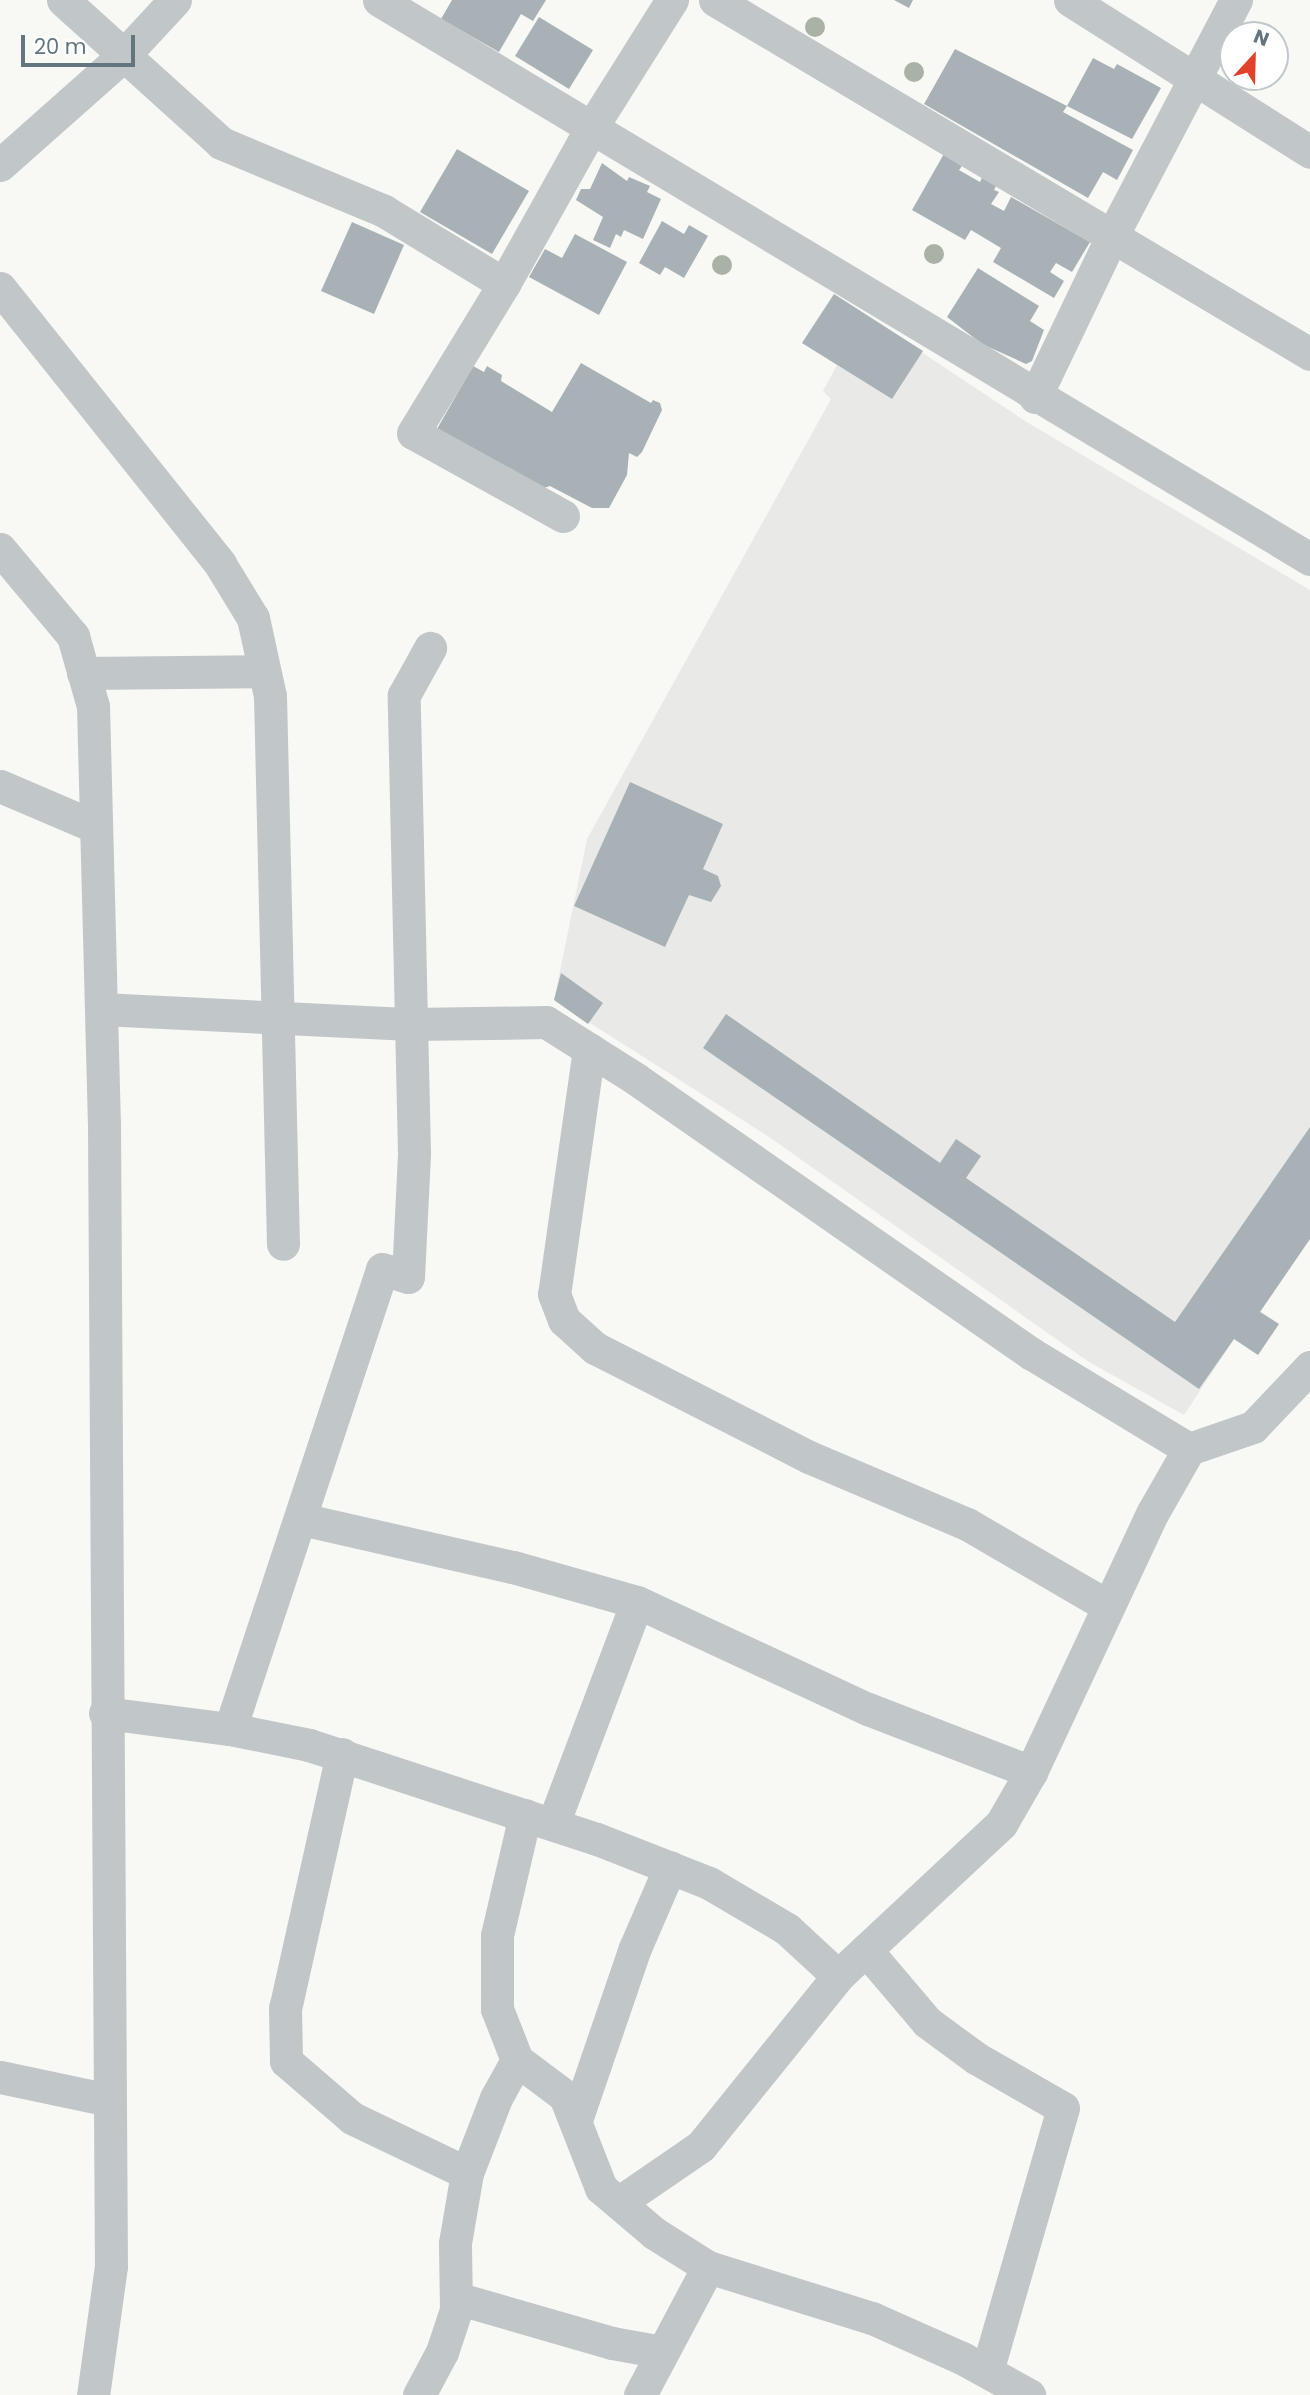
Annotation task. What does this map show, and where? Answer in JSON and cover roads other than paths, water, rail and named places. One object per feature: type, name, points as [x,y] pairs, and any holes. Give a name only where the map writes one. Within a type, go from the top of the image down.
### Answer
[{"type":"street","points":[[63,0],[221,143],[384,211],[504,284]]},
{"type":"street","points":[[0,166],[124,55],[175,0]]},
{"type":"street","points":[[379,0],[590,130],[1310,559]]},
{"type":"street","points":[[563,516],[413,433],[504,284],[590,130],[672,0]]},
{"type":"street","points":[[715,0],[1310,354]]},
{"type":"street","points":[[1070,0],[1194,82],[1310,152]]},
{"type":"street","points":[[1035,397],[1112,236],[1236,0]]},
{"type":"street","points":[[0,288],[220,564],[253,618],[270,696],[283,1244]]},
{"type":"street","points":[[0,549],[73,636],[93,706],[101,1009],[111,2266],[93,2395]]},
{"type":"street","points":[[229,1729],[382,1269],[408,1276],[414,1153],[404,695],[430,648]]},
{"type":"street","points":[[83,673],[264,671]]},
{"type":"street","points":[[0,786],[96,827]]},
{"type":"street","points":[[101,1009],[411,1024],[546,1023],[589,1049],[1032,1354],[1189,1449]]},
{"type":"street","points":[[589,1049],[554,1294],[564,1320],[607,1354],[809,1457],[967,1524],[1108,1606]]},
{"type":"street","points":[[621,2201],[701,2147],[838,1976],[1002,1824],[1031,1772],[1108,1606],[1189,1449],[1253,1427],[1307,1377]]},
{"type":"street","points":[[301,1519],[513,1567],[637,1602],[868,1709],[1031,1772]]},
{"type":"street","points":[[637,1602],[539,1819],[497,1935],[497,2009],[517,2060],[565,2096],[601,2188],[621,2201],[654,2234],[708,2267],[872,2318],[987,2371],[1029,2395]]},
{"type":"street","points":[[105,1713],[229,1729],[341,1754],[539,1819],[709,1883],[788,1928],[838,1976]]},
{"type":"street","points":[[341,1754],[285,2008],[286,2061],[352,2118],[467,2173]]},
{"type":"street","points":[[576,2120],[635,1948],[670,1867]]},
{"type":"street","points":[[866,1950],[927,2022],[976,2058],[1063,2108],[987,2371]]},
{"type":"street","points":[[419,2395],[442,2352],[456,2298],[455,2243],[467,2173],[496,2098],[517,2060]]},
{"type":"street","points":[[0,2077],[109,2099]]},
{"type":"street","points":[[640,2395],[708,2267]]},
{"type":"street","points":[[456,2298],[612,2343],[662,2352]]}]
